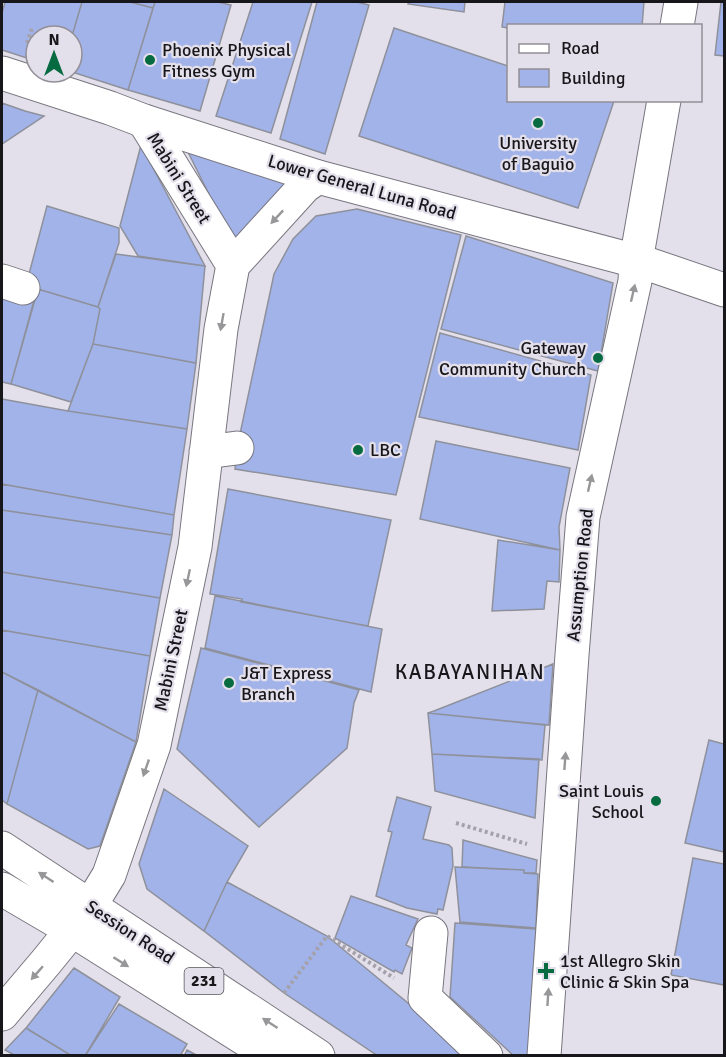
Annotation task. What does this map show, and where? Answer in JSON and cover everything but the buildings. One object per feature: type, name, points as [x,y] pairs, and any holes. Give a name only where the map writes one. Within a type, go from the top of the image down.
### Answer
[{"type":"street","points":[[677,24],[681,2]]},
{"type":"street","name":"Lower General Luna Road","points":[[2,74],[318,177],[643,263],[724,290]]},
{"type":"street","name":"Assumption Road","points":[[544,1056],[583,517],[635,281],[643,263],[664,102]]},
{"type":"street","name":"Mabini Street","points":[[2,1014],[81,918],[109,875],[154,745],[207,543],[221,450],[221,329],[233,264],[144,121]]},
{"type":"street","points":[[233,264],[305,186],[318,177]]},
{"type":"street","name":"Session Road","points":[[2,848],[81,918],[272,1056]]},
{"type":"street","name":"Session Road","points":[[2,889],[81,918],[318,1056]]},
{"type":"street","points":[[431,933],[425,998],[486,1056]]},
{"type":"path","points":[[456,823],[533,846]]},
{"type":"path","points":[[284,993],[327,936],[425,998]]},
{"type":"place","name":"Phoenix Physical Fitness Gym","points":[[150,60]]},
{"type":"place","name":"University of Baguio","points":[[538,123]]},
{"type":"place","name":"Gateway Community Church","points":[[598,358]]},
{"type":"place","name":"LBC","points":[[358,450]]},
{"type":"place","name":"J&T Express Branch","points":[[229,683]]},
{"type":"place","name":"Saint Louis School","points":[[656,801]]},
{"type":"place","name":"1st Allegro Skin Clinic & Skin Spa","points":[[546,971]]},
{"type":"district","name":"KABAYANIHAN","points":[[470,672]]}]
